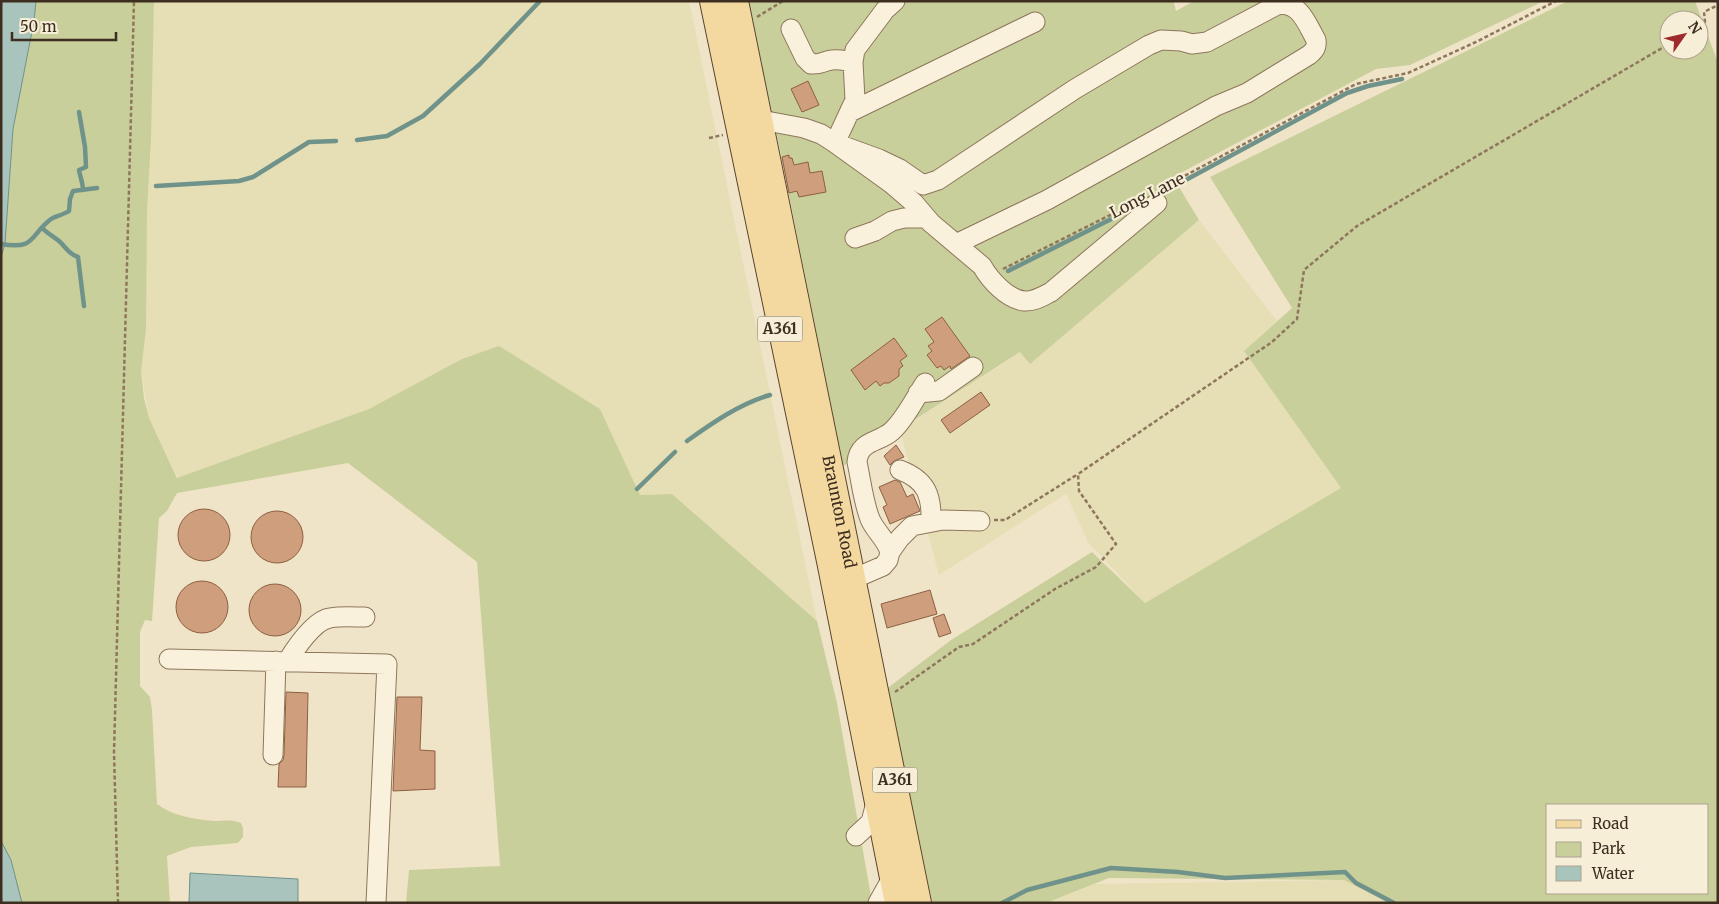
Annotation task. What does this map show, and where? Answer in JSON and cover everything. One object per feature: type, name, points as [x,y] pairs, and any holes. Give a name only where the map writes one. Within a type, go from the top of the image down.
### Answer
[{"type":"main road","name":"Braunton Road","points":[[712,1],[897,903]]},
{"type":"main road","name":"Braunton Road","points":[[736,1],[919,903]]},
{"type":"street","points":[[835,143],[855,100],[853,62],[855,50],[885,10],[895,1]]},
{"type":"street","points":[[835,143],[879,159],[900,169],[924,185],[938,180],[1075,89],[1149,45],[1162,40],[1199,44],[1220,36],[1277,5],[1287,2],[1297,7],[1316,40],[1315,50],[1309,55],[1247,93],[1216,106],[1047,200],[956,244]]},
{"type":"street","points":[[850,112],[1035,22]]},
{"type":"street","points":[[790,29],[805,58],[811,64],[820,65],[829,60],[840,59],[853,62]]},
{"type":"street","points":[[738,125],[761,120],[804,128],[821,134],[892,184],[982,266],[994,282],[1013,298],[1024,301],[1032,301],[1051,292],[1158,196]]},
{"type":"street","points":[[855,238],[875,231],[892,221],[925,216]]},
{"type":"street","points":[[890,552],[888,544],[876,530],[869,515],[857,462],[858,454],[864,446],[882,438],[901,422],[922,388],[939,391],[973,367]]},
{"type":"street","points":[[900,470],[920,482],[930,496],[931,522]]},
{"type":"street","points":[[853,579],[883,566],[900,538],[912,526],[943,520],[980,521]]},
{"type":"street","points":[[273,755],[281,662],[309,631],[328,618],[365,618]]},
{"type":"street","points":[[169,659],[386,664],[376,903]]},
{"type":"street","points":[[856,836],[871,822],[877,799]]},
{"type":"street","points":[[878,903],[892,878]]},
{"type":"path","points":[[118,903],[114,752],[134,1]]},
{"type":"path","points":[[742,26],[783,1]]},
{"type":"path","name":"Long Lane","points":[[1158,196],[1219,159],[1356,84],[1408,73],[1476,42],[1556,1]]},
{"type":"path","points":[[980,521],[1005,520],[1078,474],[1272,342],[1297,318],[1304,270],[1357,226],[1659,50]]},
{"type":"path","name":"Long Lane","points":[[982,266],[1004,269],[1134,202]]},
{"type":"path","points":[[896,692],[959,647],[973,644],[1055,589],[1096,567],[1116,544],[1079,491],[1078,474]]},
{"type":"shaded area","points":[[154,1],[689,1],[817,621],[672,494],[640,495],[600,409],[499,346],[374,407],[178,478],[149,418],[141,371]]},
{"type":"shaded area","points":[[1199,220],[1277,321],[1244,351],[1341,488],[1145,603],[1088,542],[1066,494],[939,575],[900,430],[1021,352],[1030,364]]},
{"type":"shaded area","points":[[1344,880],[1388,903],[1046,903],[1095,884]]},
{"type":"green space","points":[[1,1],[154,1],[151,138],[147,210],[146,329],[141,371],[144,398],[149,418],[177,478],[369,409],[462,359],[499,346],[600,409],[640,495],[672,494],[817,621],[837,703],[872,902],[406,903],[409,870],[500,866],[477,562],[348,463],[177,493],[167,511],[159,518],[152,621],[145,620],[140,632],[140,686],[150,697],[152,710],[157,804],[184,816],[241,823],[243,837],[238,843],[191,847],[167,856],[170,903],[1,903]]},
{"type":"green space","points":[[748,1],[1176,1],[1174,3],[1176,11],[1194,1],[1544,1],[1410,65],[1376,69],[1173,177],[1199,220],[1030,364],[1020,352],[843,466],[780,150]]},
{"type":"green space","points":[[1568,1],[1695,1],[1698,10],[1659,10],[1659,60],[1709,60],[1709,39],[1718,63],[1718,903],[1388,903],[1344,880],[1109,878],[1046,903],[932,903],[885,690],[951,640],[1092,552],[1145,603],[1341,488],[1244,351],[1292,308],[1210,177]]},
{"type":"water","points":[[1,1],[36,1],[34,21],[13,129],[5,244],[1,257]]},
{"type":"water","points":[[1,841],[11,860],[22,903],[1,903]]},
{"type":"water","points":[[190,873],[298,879],[298,903],[189,903]]},
{"type":"building","points":[[808,81],[819,105],[802,112],[791,89]]},
{"type":"building","points":[[789,155],[794,165],[808,162],[810,173],[822,171],[826,192],[799,197],[797,191],[789,193],[782,157]]},
{"type":"building","points":[[942,317],[970,356],[951,369],[950,366],[944,370],[941,366],[937,368],[927,355],[932,351],[928,346],[934,342],[925,329]]},
{"type":"building","points":[[894,338],[907,356],[900,361],[903,366],[899,369],[899,376],[889,383],[884,383],[880,386],[876,381],[865,390],[851,370]]},
{"type":"building","points":[[981,392],[990,405],[950,433],[941,420]]},
{"type":"building","points":[[896,445],[904,457],[890,465],[884,456]]},
{"type":"building","points":[[895,480],[900,482],[907,497],[913,494],[920,511],[890,524],[883,507],[887,505],[879,487]]},
{"type":"building","points":[[204,509],[214,511],[222,517],[228,525],[230,535],[228,545],[222,553],[214,559],[204,561],[194,559],[186,553],[180,545],[178,535],[180,525],[186,517],[194,511]]},
{"type":"building","points":[[277,511],[287,513],[295,519],[301,527],[303,537],[301,547],[295,555],[287,561],[277,563],[267,561],[259,555],[253,547],[251,537],[253,527],[259,519],[267,513]]},
{"type":"building","points":[[202,581],[212,583],[220,589],[226,597],[228,607],[226,617],[220,625],[212,631],[202,633],[192,631],[184,625],[178,617],[176,607],[178,597],[184,589],[192,583]]},
{"type":"building","points":[[275,584],[285,586],[293,592],[299,600],[301,610],[299,620],[293,628],[285,634],[275,636],[265,634],[257,628],[251,620],[249,610],[251,600],[257,592],[265,586]]},
{"type":"building","points":[[930,590],[937,614],[887,628],[881,604]]},
{"type":"building","points":[[944,614],[951,633],[939,637],[933,618]]},
{"type":"building","points":[[286,692],[308,693],[306,787],[278,787],[279,764],[283,760],[284,755]]},
{"type":"building","points":[[397,697],[422,697],[420,750],[435,751],[435,789],[393,791]]},
{"type":"waterway","points":[[357,140],[387,136],[423,116],[480,64],[540,1]]},
{"type":"waterway","points":[[1156,196],[1347,93],[1368,86],[1402,79]]},
{"type":"waterway","points":[[79,112],[85,147],[86,167],[79,170],[83,190]]},
{"type":"waterway","points":[[156,186],[239,181],[253,177],[309,142],[336,141]]},
{"type":"waterway","points":[[1,244],[20,245],[26,243],[51,219],[69,211],[73,191],[97,188]]},
{"type":"waterway","points":[[1008,271],[1147,201]]},
{"type":"waterway","points":[[42,228],[59,241],[69,252],[78,257],[84,306]]},
{"type":"waterway","points":[[687,441],[738,408],[770,395]]},
{"type":"waterway","points":[[637,489],[675,452]]},
{"type":"waterway","points":[[1002,903],[1027,890],[1111,868],[1178,872],[1225,878],[1345,872],[1356,883],[1394,903]]}]
